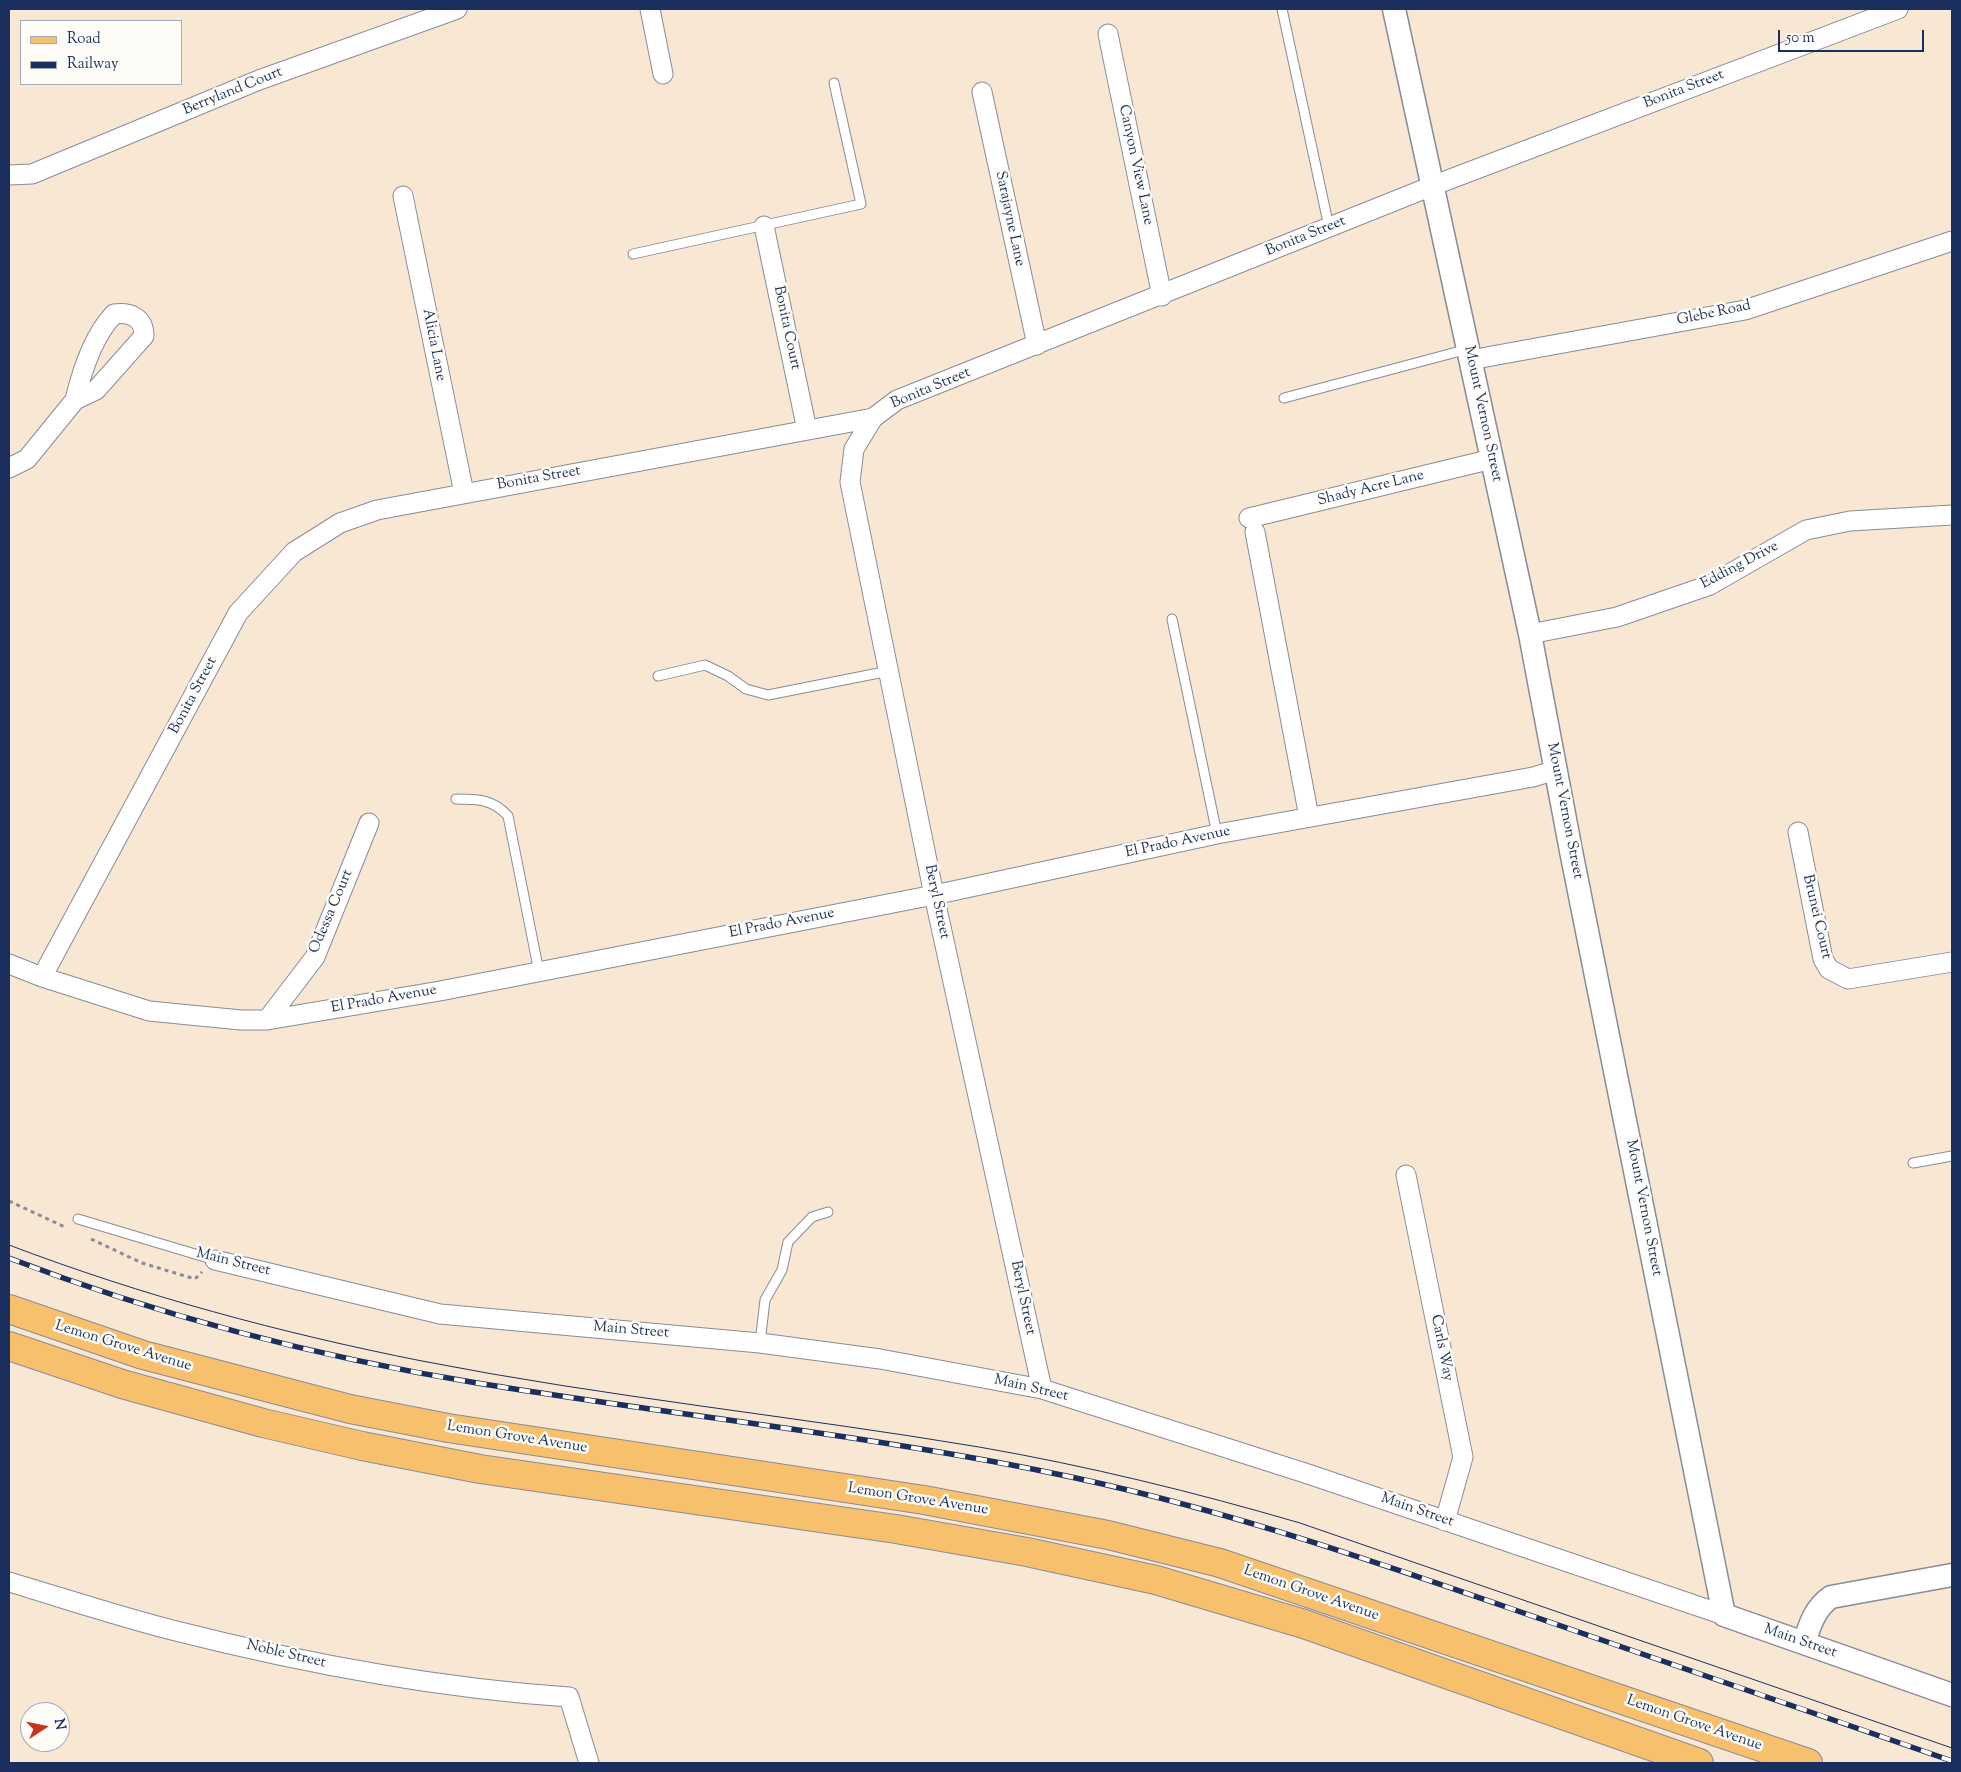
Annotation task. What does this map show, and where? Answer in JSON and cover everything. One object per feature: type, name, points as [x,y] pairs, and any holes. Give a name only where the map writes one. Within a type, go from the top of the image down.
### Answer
[{"type":"main road","name":"Lemon Grove Avenue","points":[[9,1309],[143,1355],[252,1385],[350,1409],[448,1428],[808,1482],[1004,1514],[1108,1535],[1220,1563],[1808,1763]]},
{"type":"main road","name":"Lemon Grove Avenue","points":[[9,1346],[122,1384],[263,1423],[362,1446],[480,1468],[804,1516],[1027,1552],[1156,1580],[1304,1624],[1699,1763]]},
{"type":"main road","points":[[804,1516],[808,1482]]},
{"type":"street","name":"Berryland Court","points":[[9,175],[32,174],[259,80],[458,9]]},
{"type":"street","points":[[650,9],[663,74]]},
{"type":"street","name":"Mount Vernon Street","points":[[1394,9],[1530,634],[1724,1615]]},
{"type":"street","name":"Bonita Street","points":[[42,977],[238,613],[294,552],[340,523],[378,510],[464,493],[872,418],[897,400],[1162,296],[1432,186],[1898,9]]},
{"type":"street","name":"Canyon View Lane","points":[[1108,34],[1162,296]]},
{"type":"street","name":"Sarajayne Lane","points":[[982,92],[1037,345]]},
{"type":"street","name":"Alicia Lane","points":[[403,196],[464,493]]},
{"type":"street","name":"Bonita Court","points":[[764,226],[807,430]]},
{"type":"street","name":"Glebe Road","points":[[1469,355],[1745,310],[1952,241]]},
{"type":"street","points":[[9,468],[27,459],[75,400],[96,390],[144,336],[144,328],[128,312],[114,314],[102,326],[79,380],[75,400]]},
{"type":"street","name":"Beryl Street","points":[[872,418],[854,449],[850,482],[934,895],[1042,1389]]},
{"type":"street","name":"Shady Acre Lane","points":[[1309,817],[1252,525],[1492,459]]},
{"type":"street","name":"Edding Drive","points":[[1530,634],[1617,617],[1710,584],[1806,530],[1850,521],[1952,516]]},
{"type":"street","name":"El Prado Avenue","points":[[9,964],[42,977],[150,1011],[241,1020],[267,1020],[539,972],[934,895],[1217,834],[1533,777],[1556,770]]},
{"type":"street","name":"Odessa Court","points":[[267,1020],[315,956],[369,823]]},
{"type":"street","name":"Brunei Court","points":[[1798,832],[1823,959],[1829,969],[1848,979],[1952,962]]},
{"type":"street","name":"Carls Way","points":[[1406,1175],[1463,1457],[1445,1521]]},
{"type":"street","name":"Main Street","points":[[215,1260],[440,1314],[760,1343],[880,1359],[1042,1389],[1308,1474],[1724,1615],[1952,1695]]},
{"type":"street","points":[[1804,1643],[1814,1615],[1823,1602],[1831,1597],[1952,1575]]},
{"type":"street","name":"Noble Street","points":[[9,1582],[171,1630],[354,1671],[508,1693],[569,1697],[589,1763]]},
{"type":"lane","points":[[1282,9],[1329,228]]},
{"type":"lane","points":[[633,254],[861,204],[834,83]]},
{"type":"lane","points":[[1284,398],[1469,355]]},
{"type":"lane","points":[[1172,619],[1217,834]]},
{"type":"lane","points":[[658,676],[705,665],[728,676],[746,689],[768,695],[889,671]]},
{"type":"lane","points":[[456,799],[479,798],[499,806],[508,816],[539,972]]},
{"type":"lane","points":[[1913,1163],[1952,1156]]},
{"type":"lane","points":[[760,1343],[765,1300],[782,1270],[788,1242],[812,1217],[828,1212]]},
{"type":"lane","name":"Main Street","points":[[78,1219],[215,1260]]},
{"type":"tram line","points":[[9,1245],[161,1297],[213,1312],[369,1350],[491,1374],[979,1447],[1101,1471],[1181,1490],[1300,1523],[1952,1748]]},
{"type":"railway","points":[[9,1258],[66,1279],[182,1316],[358,1361],[477,1383],[905,1446],[1047,1472],[1166,1499],[1340,1551],[1952,1761]]}]
